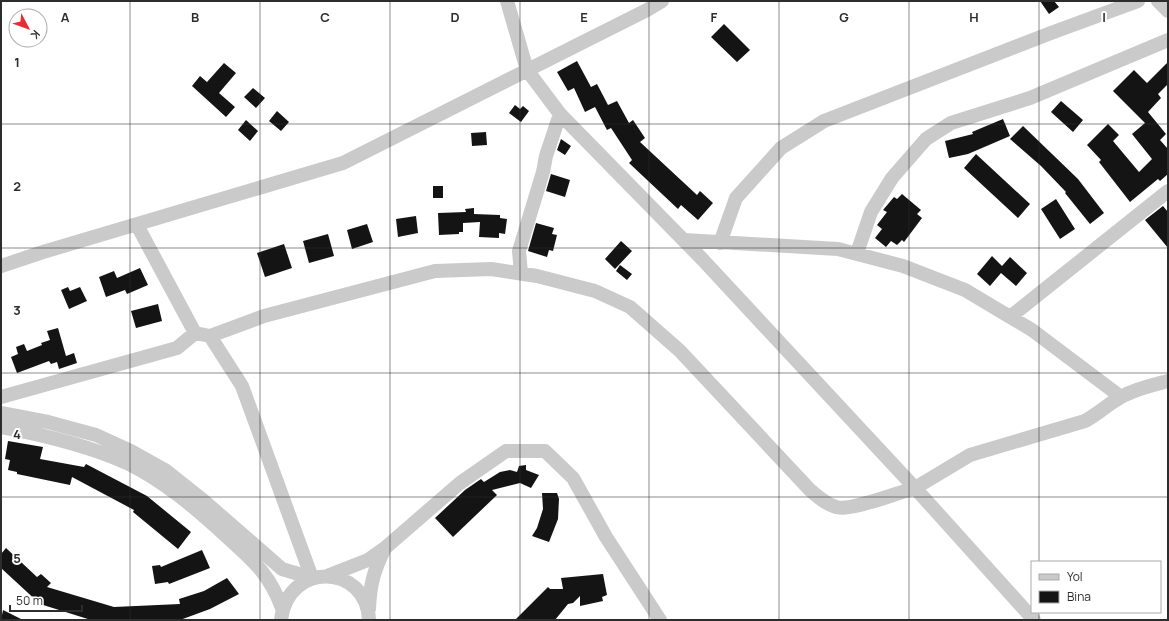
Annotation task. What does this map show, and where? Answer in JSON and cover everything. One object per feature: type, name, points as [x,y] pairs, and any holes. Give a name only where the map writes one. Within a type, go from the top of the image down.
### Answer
[{"type":"street","points":[[507,1],[527,70],[560,114],[684,240],[915,488],[1034,620]]},
{"type":"street","points":[[1,266],[43,252],[343,163],[647,10],[662,1]]},
{"type":"street","points":[[720,243],[736,198],[781,148],[824,122],[1051,33],[1138,1]]},
{"type":"street","points":[[1158,1],[1168,11]]},
{"type":"street","points":[[857,253],[871,212],[892,178],[926,139],[951,123],[1030,98],[1168,40]]},
{"type":"street","points":[[521,274],[519,251],[543,172],[546,156],[560,114]]},
{"type":"street","points":[[1010,316],[1168,191]]},
{"type":"street","points":[[137,225],[195,333]]},
{"type":"street","points":[[684,240],[838,248],[903,266],[965,290],[1010,316],[1032,330],[1121,397]]},
{"type":"street","points":[[195,333],[210,336],[264,316],[435,271],[491,270],[537,276],[595,291],[630,307],[680,351],[805,485],[824,501],[838,508],[865,504],[915,488],[970,455],[1085,422],[1121,397],[1168,381]]},
{"type":"street","points":[[1,398],[177,348],[195,333]]},
{"type":"street","points":[[210,336],[242,386],[312,578]]},
{"type":"street","points":[[1,413],[48,422],[96,435],[131,451],[164,470],[204,500],[282,569],[312,578]]},
{"type":"street","points":[[1,427],[39,434],[86,448],[127,463],[166,486],[212,523],[262,569],[275,588],[282,614]]},
{"type":"street","points":[[282,614],[289,595],[299,584],[312,578],[327,576],[368,560],[385,548],[460,483],[506,450],[545,451],[573,478],[606,537],[660,620]]},
{"type":"street","points":[[369,616],[370,588],[374,568],[385,548]]},
{"type":"street","points":[[327,576],[341,579],[354,586],[364,598],[369,616]]},
{"type":"building","points":[[1040,1],[1054,1],[1059,7],[1049,14]]},
{"type":"building","points":[[724,24],[750,50],[737,62],[711,37]]},
{"type":"building","points":[[577,61],[591,87],[597,84],[608,105],[617,101],[629,123],[633,120],[645,138],[640,142],[697,195],[700,191],[713,203],[698,220],[681,205],[678,209],[629,163],[632,160],[611,128],[607,130],[595,107],[585,112],[574,88],[568,91],[557,72]]},
{"type":"building","points":[[1168,62],[1168,84],[1158,94],[1161,98],[1148,112],[1166,134],[1160,140],[1168,149],[1168,174],[1160,181],[1158,179],[1130,202],[1099,162],[1101,160],[1087,145],[1108,124],[1119,135],[1113,141],[1139,172],[1152,159],[1132,134],[1145,123],[1113,91],[1134,70],[1147,83]]},
{"type":"building","points":[[224,63],[236,73],[219,93],[235,107],[226,117],[192,86],[200,76],[207,82]]},
{"type":"building","points":[[253,88],[265,98],[256,108],[244,97]]},
{"type":"building","points":[[1061,101],[1083,120],[1073,132],[1051,112]]},
{"type":"building","points":[[515,105],[520,109],[523,106],[529,111],[521,122],[509,113]]},
{"type":"building","points":[[277,111],[289,122],[281,131],[269,121]]},
{"type":"building","points":[[1003,119],[1010,136],[968,154],[949,158],[945,141],[973,134],[972,132]]},
{"type":"building","points":[[246,120],[258,131],[250,141],[238,130]]},
{"type":"building","points":[[1023,126],[1078,179],[1104,213],[1090,224],[1065,193],[1066,192],[1041,166],[1010,139]]},
{"type":"building","points":[[486,132],[487,145],[472,146],[471,133]]},
{"type":"building","points":[[561,139],[571,146],[565,155],[557,150]]},
{"type":"building","points":[[976,154],[1030,204],[1018,218],[964,168]]},
{"type":"building","points":[[551,174],[570,180],[565,197],[546,191]]},
{"type":"building","points":[[433,186],[443,186],[443,198],[433,198]]},
{"type":"building","points":[[902,194],[921,210],[917,214],[922,218],[904,242],[902,240],[897,245],[891,241],[886,247],[875,238],[882,229],[877,225],[887,212],[883,210],[894,197],[897,199]]},
{"type":"building","points":[[1056,199],[1075,229],[1060,239],[1041,209]]},
{"type":"building","points":[[1163,206],[1168,212],[1168,248],[1145,220]]},
{"type":"building","points":[[474,208],[474,214],[500,215],[500,218],[507,219],[505,234],[499,233],[499,238],[479,237],[480,222],[463,223],[463,232],[459,232],[459,234],[439,235],[438,213],[466,212],[465,209]]},
{"type":"building","points":[[416,216],[418,233],[398,237],[396,219]]},
{"type":"building","points":[[536,223],[554,228],[552,234],[557,235],[553,251],[549,250],[547,257],[528,251]]},
{"type":"building","points":[[367,224],[373,242],[352,249],[347,230]]},
{"type":"building","points":[[328,234],[334,256],[309,263],[303,241]]},
{"type":"building","points":[[621,241],[632,251],[615,269],[605,259]]},
{"type":"building","points":[[284,244],[292,268],[265,277],[257,253]]},
{"type":"building","points":[[992,256],[1002,266],[1010,257],[1027,273],[1016,286],[1001,273],[990,286],[977,274]]},
{"type":"building","points":[[620,265],[632,274],[627,280],[616,271]]},
{"type":"building","points":[[140,268],[148,285],[127,294],[125,290],[106,297],[99,277],[114,271],[117,278]]},
{"type":"building","points":[[68,287],[70,291],[80,287],[87,301],[69,309],[61,290]]},
{"type":"building","points":[[158,304],[162,321],[136,328],[131,311]]},
{"type":"building","points":[[58,328],[66,356],[74,353],[77,363],[59,369],[57,362],[51,364],[49,361],[17,373],[11,357],[18,354],[16,347],[24,344],[27,351],[42,345],[41,343],[50,340],[47,331]]},
{"type":"building","points":[[8,441],[43,447],[40,459],[84,467],[86,464],[147,496],[191,532],[178,549],[133,512],[134,510],[72,477],[70,485],[17,474],[17,472],[8,470],[10,460],[5,459]]},
{"type":"building","points":[[526,465],[526,470],[539,475],[531,488],[520,483],[492,490],[497,495],[453,537],[435,518],[465,490],[481,479],[484,482],[500,472],[510,470],[517,472],[519,466]]},
{"type":"building","points":[[542,493],[557,493],[559,499],[558,519],[549,542],[532,536],[537,528],[543,509]]},
{"type":"building","points":[[6,548],[37,577],[41,574],[51,583],[47,587],[114,607],[180,604],[179,599],[204,591],[227,578],[239,594],[210,609],[180,620],[91,620],[40,604],[1,568],[1,554]]},
{"type":"building","points":[[202,550],[210,568],[169,584],[168,582],[155,584],[152,566],[160,565],[161,567]]},
{"type":"building","points":[[603,574],[607,595],[602,597],[603,601],[580,606],[580,596],[573,603],[568,604],[555,620],[515,620],[548,587],[550,589],[563,589],[561,578]]},
{"type":"building","points":[[3,610],[23,620],[1,620]]}]
